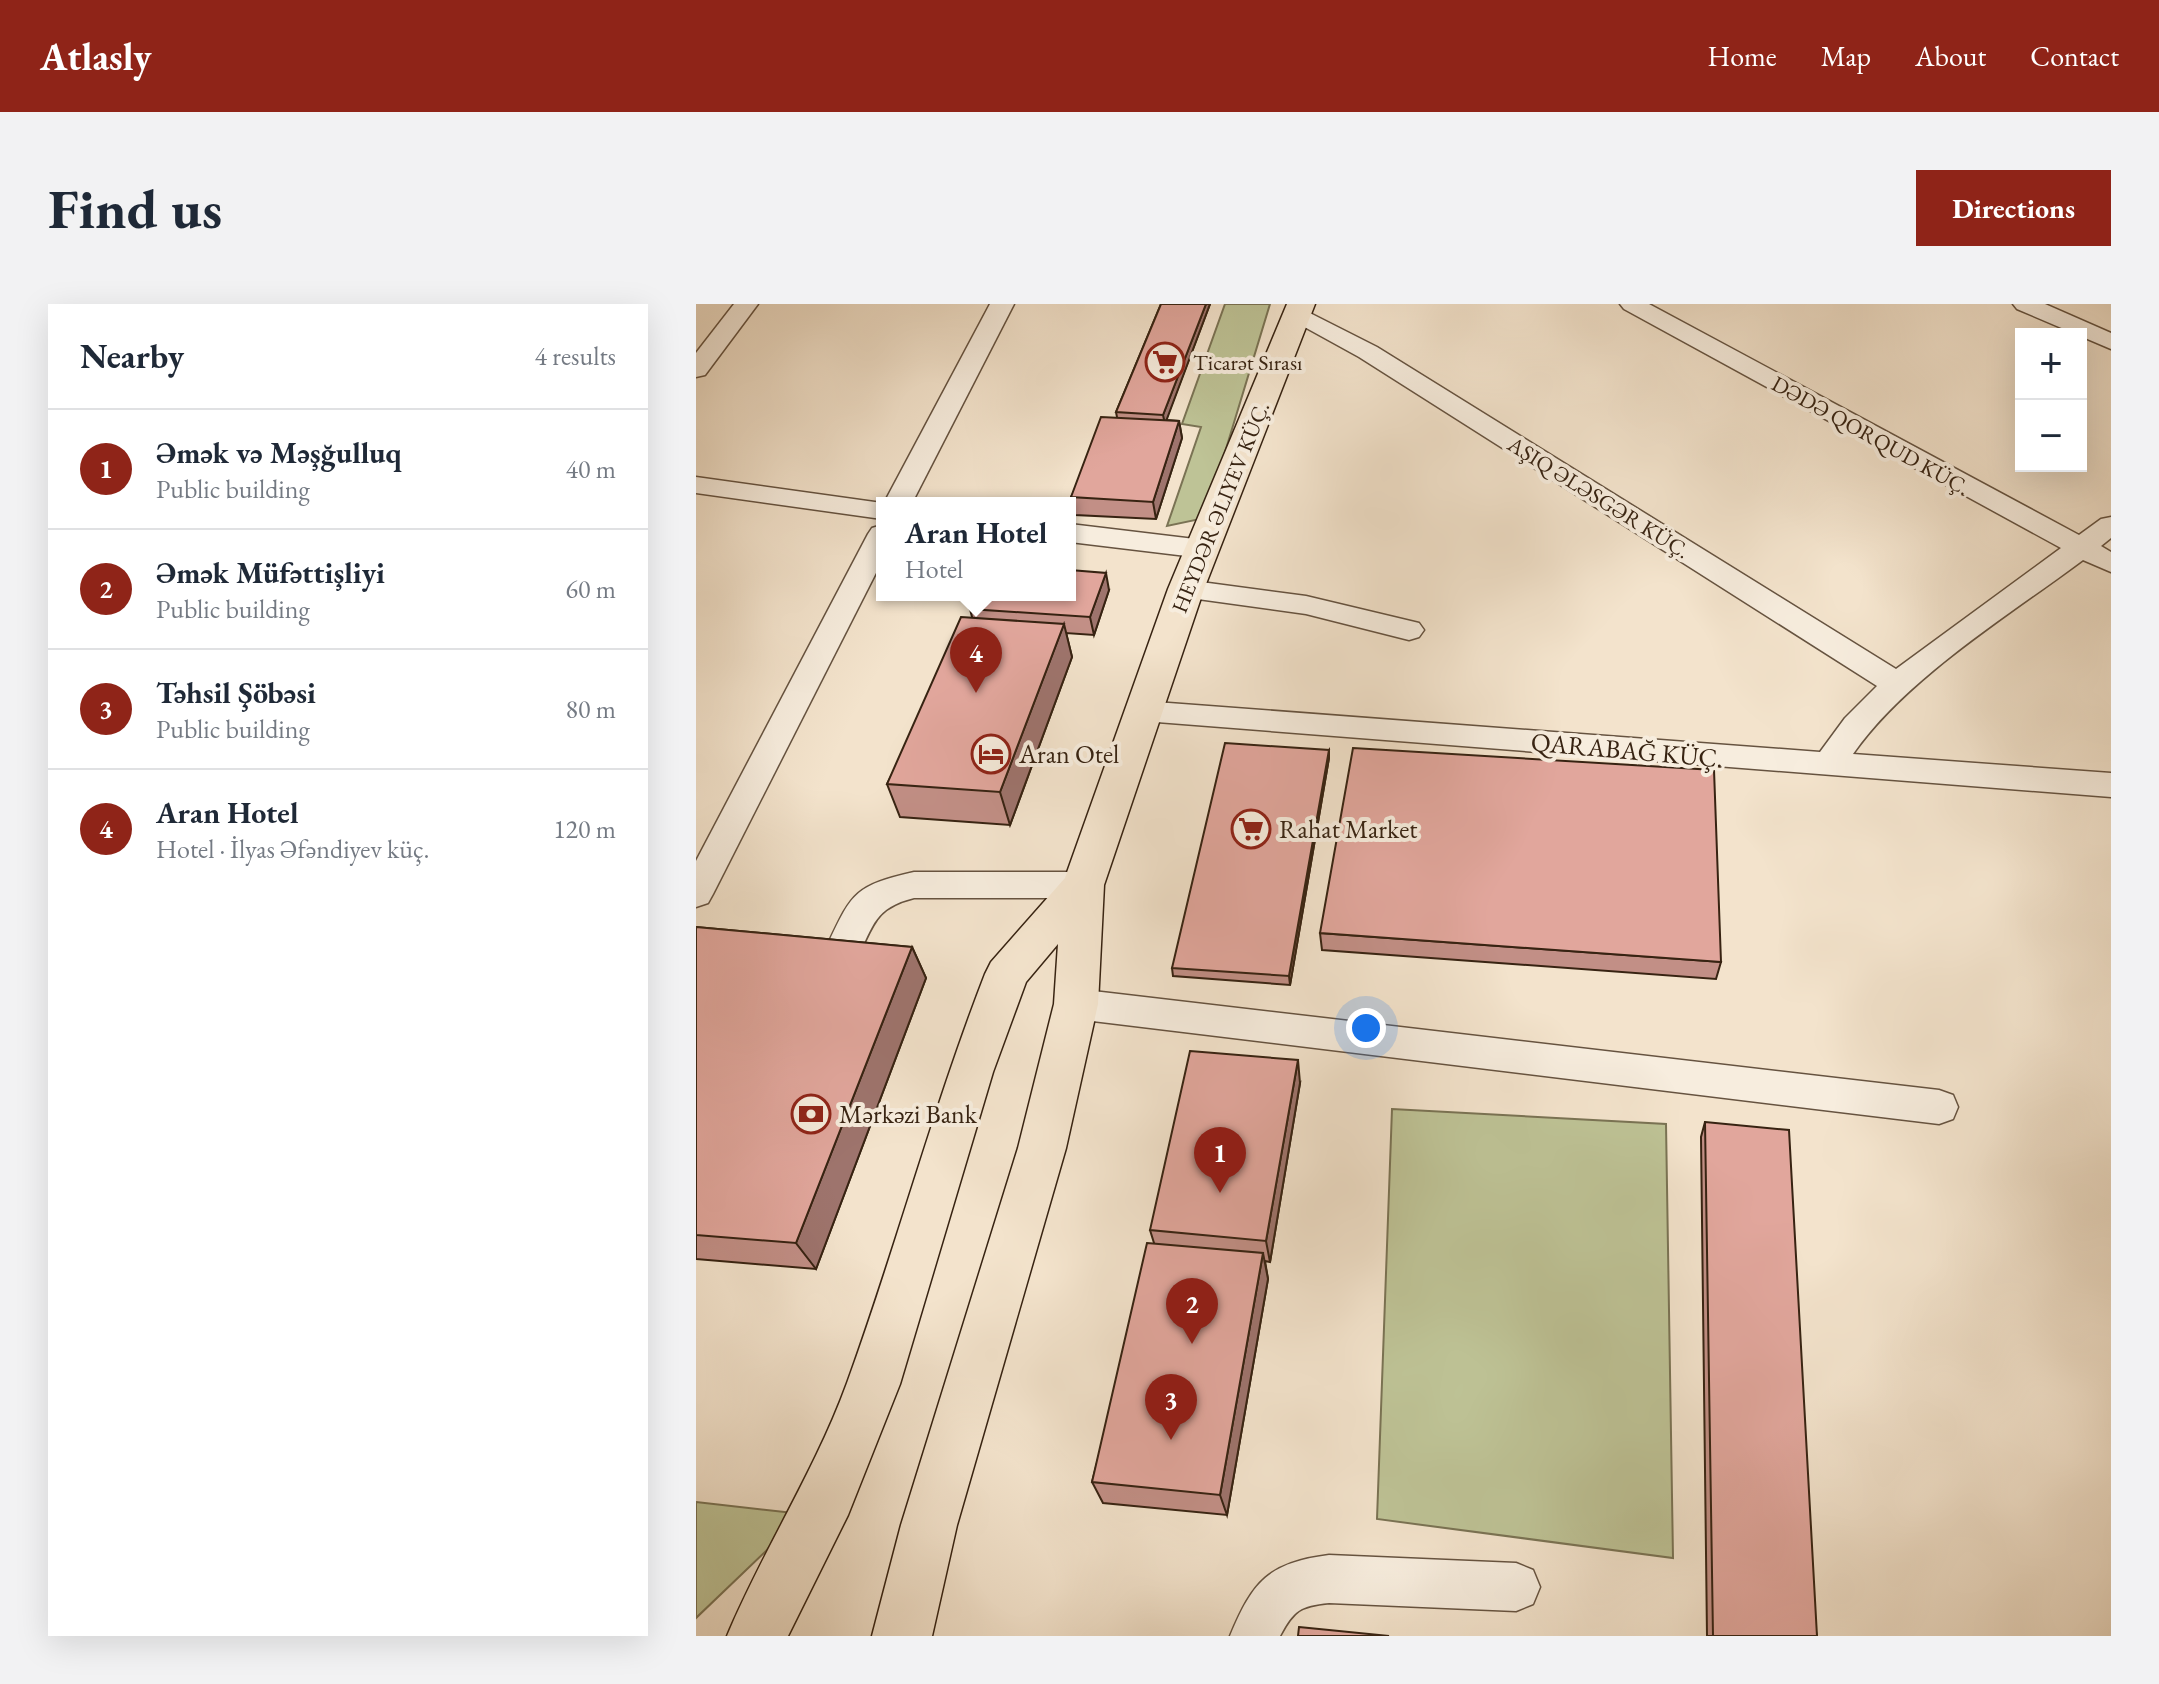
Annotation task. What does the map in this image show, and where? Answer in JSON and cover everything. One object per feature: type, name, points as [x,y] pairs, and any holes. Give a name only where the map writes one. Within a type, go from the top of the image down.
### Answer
[{"type":"highway","name":"HEYDƏR ƏLIYEV KÜÇ.","points":[[1083,885],[1186,589],[1300,309]]},
{"type":"highway","points":[[902,1636],[929,1525],[1042,1148],[1076,1004],[1083,885]]},
{"type":"highway","points":[[757,1636],[828,1495],[873,1384],[970,1072],[1007,974],[1083,885]]},
{"type":"street","points":[[696,370],[746,304]]},
{"type":"street","points":[[901,497],[1002,304]]},
{"type":"street","name":"DƏDƏ QORQUD KÜÇ.","points":[[1632,304],[2111,563]]},
{"type":"street","points":[[2025,304],[2111,342]]},
{"type":"street","points":[[1300,309],[1897,684]]},
{"type":"street","points":[[696,485],[876,510]]},
{"type":"street","points":[[1828,765],[1856,726],[1897,684],[2111,525]]},
{"type":"street","points":[[1076,534],[1203,549]]},
{"type":"street","points":[[696,894],[876,546]]},
{"type":"street","points":[[1186,589],[1306,605],[1409,630]]},
{"type":"street","name":"QARABAĞ KÜÇ.","points":[[1142,712],[2111,785]]},
{"type":"street","points":[[844,948],[863,907],[884,892],[914,885],[1083,885]]},
{"type":"street","points":[[1076,1004],[1939,1107]]},
{"type":"street","points":[[1254,1636],[1282,1588],[1301,1582],[1329,1579],[1516,1587]]},
{"type":"green space","points":[[1225,304],[1270,304],[1205,518],[1167,526],[1201,427],[1182,424]]},
{"type":"green space","points":[[1392,1109],[1666,1124],[1673,1558],[1377,1519]]},
{"type":"green space","points":[[696,1502],[794,1513],[766,1551],[696,1618]]},
{"type":"building","name":"Ticarət Sırası","points":[[1161,304],[1206,304],[1163,415],[1116,412]]},
{"type":"building","points":[[1101,417],[1179,421],[1153,502],[1071,497]]},
{"type":"building","points":[[1076,570],[1106,573],[1090,617],[970,609],[973,601],[1076,601]]},
{"type":"building","points":[[961,617],[1064,624],[1000,792],[887,784]]},
{"type":"building","points":[[1225,743],[1329,750],[1289,976],[1172,968]]},
{"type":"building","points":[[1353,748],[1714,770],[1721,962],[1320,933]]},
{"type":"building","points":[[696,927],[912,947],[796,1243],[696,1235]]},
{"type":"building","points":[[1190,1051],[1298,1060],[1266,1241],[1150,1230]]},
{"type":"building","points":[[1705,1122],[1789,1130],[1817,1636],[1713,1636]]},
{"type":"building","points":[[1147,1243],[1263,1253],[1220,1495],[1092,1482]]},
{"type":"building","points":[[1299,1627],[1389,1636],[1298,1636]]},
{"type":"place","name":"Ticarət Sırası","points":[[1165,362]]},
{"type":"place","name":"Aran Hotel","points":[[976,693]]},
{"type":"place","name":"Aran Otel","points":[[991,754]]},
{"type":"place","name":"Rahat Market","points":[[1251,829]]},
{"type":"place","name":"Mərkəzi Bank","points":[[811,1114]]},
{"type":"place","name":"Əmək və Məşğulluq","points":[[1220,1193]]},
{"type":"place","name":"Əmək Müfəttişliyi","points":[[1192,1344]]},
{"type":"place","name":"Təhsil Şöbəsi","points":[[1171,1440]]}]
